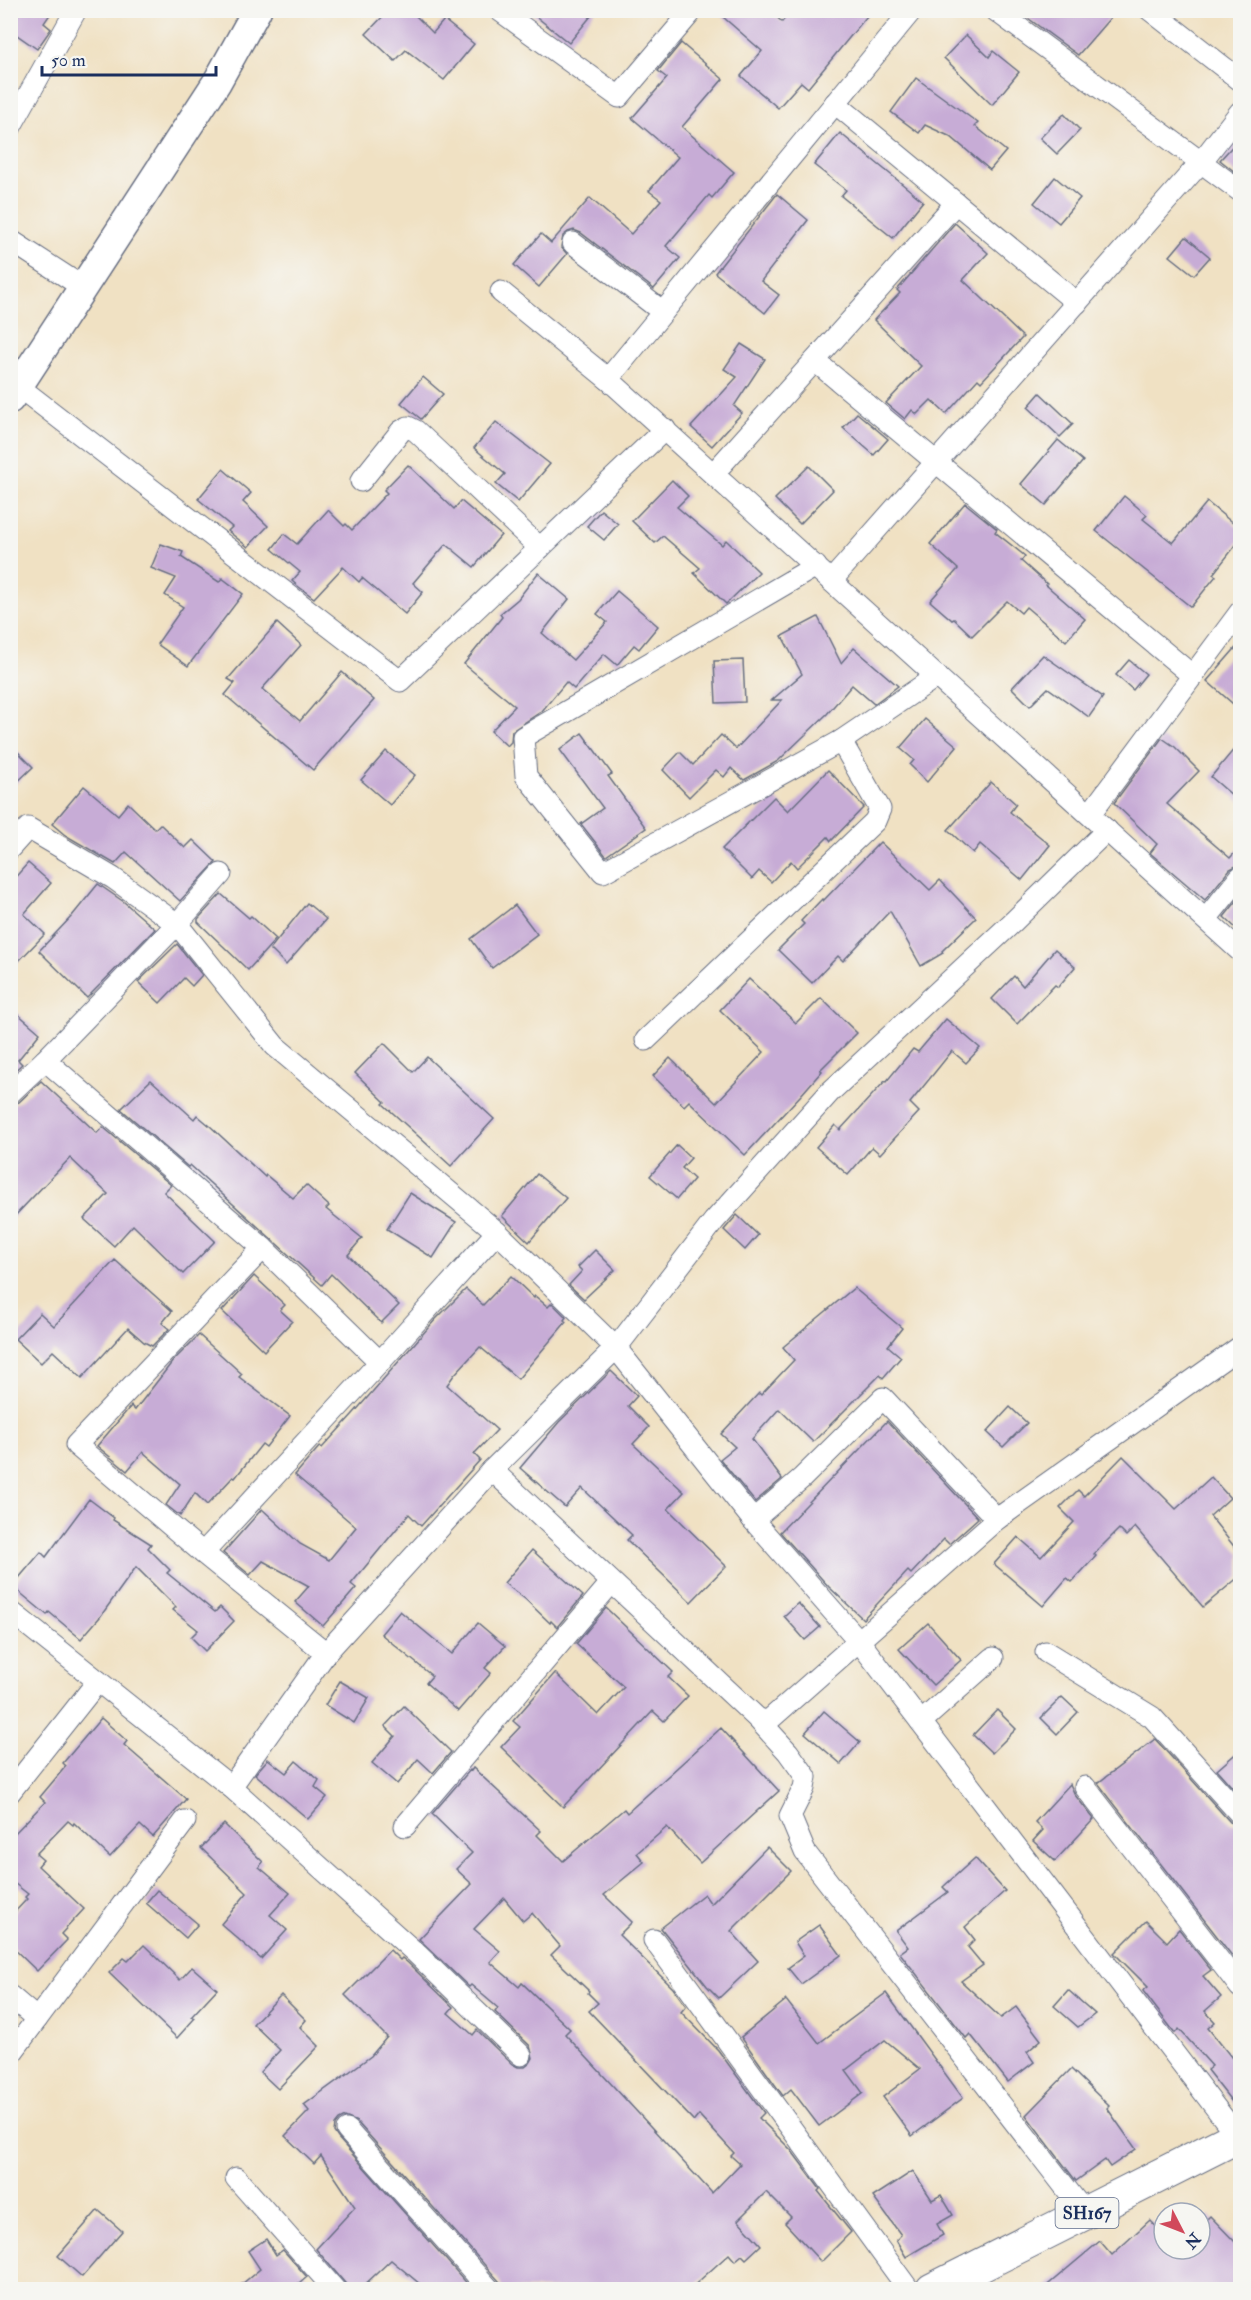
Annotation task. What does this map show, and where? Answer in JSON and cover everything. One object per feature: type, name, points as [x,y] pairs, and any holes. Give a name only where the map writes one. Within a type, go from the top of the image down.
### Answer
[{"type":"main road","points":[[15,393],[217,82],[257,10]]},
{"type":"main road","name":"SH167","points":[[932,2289],[1239,2136]]},
{"type":"street","points":[[10,128],[76,10]]},
{"type":"street","points":[[499,10],[619,97],[693,10]]},
{"type":"street","points":[[608,379],[912,10]]},
{"type":"street","points":[[995,10],[1240,191]]},
{"type":"street","points":[[1150,10],[1240,80]]},
{"type":"street","points":[[835,103],[1077,303]]},
{"type":"street","points":[[831,581],[1201,162],[1240,112]]},
{"type":"street","points":[[713,474],[956,204]]},
{"type":"street","points":[[10,240],[84,288]]},
{"type":"street","points":[[573,243],[663,312]]},
{"type":"street","points":[[501,292],[608,379],[1240,951]]},
{"type":"street","points":[[815,361],[1193,676]]},
{"type":"street","points":[[15,393],[400,681],[664,429]]},
{"type":"street","points":[[361,481],[401,431],[408,427],[416,431],[540,548]]},
{"type":"street","points":[[816,566],[523,737],[526,776],[603,872],[841,741],[937,676]]},
{"type":"street","points":[[1090,814],[1240,612]]},
{"type":"street","points":[[646,1040],[875,821],[880,809],[841,741]]},
{"type":"street","points":[[10,848],[28,828],[113,878],[177,924],[275,1046],[497,1232],[616,1348],[753,1520],[859,1641],[1239,2136]]},
{"type":"street","points":[[231,1787],[326,1653],[492,1470],[616,1348],[714,1221],[830,1092],[1014,921],[1107,830]]},
{"type":"street","points":[[10,1093],[177,924],[221,874]]},
{"type":"street","points":[[1206,920],[1240,877]]},
{"type":"street","points":[[45,1060],[263,1248],[380,1362]]},
{"type":"street","points":[[202,1553],[380,1362],[497,1232]]},
{"type":"street","points":[[263,1248],[76,1444],[202,1553],[326,1653]]},
{"type":"street","points":[[757,1718],[767,1722],[997,1519],[1240,1347]]},
{"type":"street","points":[[753,1520],[802,1478],[883,1398],[997,1519]]},
{"type":"street","points":[[492,1470],[757,1718],[788,1752],[806,1777],[804,1788],[790,1816],[805,1852],[1086,2214]]},
{"type":"street","points":[[405,1826],[611,1583]]},
{"type":"street","points":[[10,1611],[231,1787],[417,1954],[522,2055]]},
{"type":"street","points":[[1046,1652],[1152,1717],[1240,1814]]},
{"type":"street","points":[[921,1722],[993,1658]]},
{"type":"street","points":[[10,1792],[98,1681]]},
{"type":"street","points":[[1085,1787],[1240,1987]]},
{"type":"street","points":[[10,2055],[185,1821]]},
{"type":"street","points":[[654,1940],[909,2289]]},
{"type":"street","points":[[10,1996],[37,2019]]},
{"type":"street","points":[[347,2130],[490,2289]]},
{"type":"street","points":[[236,2178],[335,2289]]},
{"type":"building","points":[[10,10],[53,10],[44,23],[51,29],[37,49],[10,30]]},
{"type":"building","points":[[389,10],[410,10],[433,33],[444,20],[474,44],[444,80],[406,50],[395,61],[366,34]]},
{"type":"building","points":[[528,10],[596,10],[569,43]]},
{"type":"building","points":[[715,10],[769,10],[782,22],[792,10],[872,10],[808,88],[801,82],[778,108],[741,76],[762,51]]},
{"type":"building","points":[[1017,10],[1117,10],[1078,55]]},
{"type":"building","points":[[966,35],[989,57],[993,51],[1019,72],[992,105],[944,58]]},
{"type":"building","points":[[681,43],[723,79],[682,127],[734,172],[712,198],[709,195],[666,246],[680,258],[654,289],[574,230],[563,236],[561,247],[567,254],[539,287],[514,265],[541,234],[551,243],[590,198],[631,234],[661,200],[649,191],[678,157],[632,118],[667,78],[658,71]]},
{"type":"building","points":[[916,78],[978,123],[975,126],[1006,151],[990,170],[951,137],[925,125],[919,133],[891,112]]},
{"type":"building","points":[[1064,114],[1080,130],[1057,154],[1040,138]]},
{"type":"building","points":[[840,133],[923,201],[893,238],[841,196],[846,190],[814,165]]},
{"type":"building","points":[[1240,138],[1240,176],[1220,160]]},
{"type":"building","points":[[1055,177],[1080,198],[1059,223],[1034,203]]},
{"type":"building","points":[[777,194],[808,220],[761,281],[779,295],[765,313],[715,273]]},
{"type":"building","points":[[955,223],[988,253],[963,280],[1023,337],[981,382],[978,379],[946,414],[931,400],[917,414],[912,410],[905,419],[886,403],[921,366],[874,320],[900,293],[897,290]]},
{"type":"building","points":[[1186,237],[1210,257],[1194,275],[1170,256]]},
{"type":"building","points":[[741,344],[765,359],[734,406],[742,413],[712,446],[691,427],[737,377],[724,369]]},
{"type":"building","points":[[423,377],[443,394],[421,419],[401,403]]},
{"type":"building","points":[[1040,393],[1073,424],[1060,437],[1028,407]]},
{"type":"building","points":[[857,413],[888,439],[874,455],[843,428]]},
{"type":"building","points":[[496,422],[550,464],[518,502],[496,484],[505,474],[474,448]]},
{"type":"building","points":[[1058,440],[1083,461],[1046,505],[1021,484]]},
{"type":"building","points":[[408,465],[454,509],[461,501],[501,535],[474,567],[446,544],[413,583],[423,592],[405,614],[362,578],[359,582],[343,567],[314,598],[292,581],[300,572],[272,549],[284,534],[297,544],[328,510],[344,526],[346,524],[352,530],[387,493],[384,490]]},
{"type":"building","points":[[809,466],[833,490],[800,524],[775,499]]},
{"type":"building","points":[[223,469],[251,493],[243,502],[268,526],[248,547],[228,531],[232,527],[198,499]]},
{"type":"building","points":[[672,480],[688,496],[677,507],[722,545],[726,540],[759,572],[726,604],[694,573],[700,568],[663,536],[655,543],[632,521]]},
{"type":"building","points":[[1124,496],[1147,515],[1143,519],[1173,543],[1207,502],[1240,529],[1240,540],[1213,574],[1216,576],[1191,607],[1096,531]]},
{"type":"building","points":[[965,503],[997,529],[995,532],[1025,556],[1021,561],[1085,619],[1066,641],[1026,607],[1021,613],[1007,601],[972,636],[930,601],[958,569],[930,544]]},
{"type":"building","points":[[601,510],[618,524],[604,540],[587,526]]},
{"type":"building","points":[[161,544],[183,552],[181,557],[219,582],[222,578],[243,594],[188,666],[157,644],[183,607],[165,595],[176,578],[151,568]]},
{"type":"building","points":[[538,573],[569,599],[542,633],[573,660],[607,622],[597,614],[617,591],[658,626],[639,649],[634,645],[617,665],[604,654],[574,689],[566,682],[542,711],[512,731],[511,742],[507,746],[491,731],[515,706],[464,664],[502,617],[500,614],[518,599]]},
{"type":"building","points":[[818,617],[841,663],[854,648],[898,686],[874,704],[852,685],[827,714],[778,761],[744,780],[731,768],[724,777],[716,770],[689,797],[663,770],[680,752],[693,765],[721,735],[736,749],[782,700],[772,700],[802,674],[782,636]]},
{"type":"building","points":[[277,623],[301,645],[262,689],[300,721],[342,672],[374,700],[313,770],[225,695],[235,683],[228,679]]},
{"type":"building","points":[[1240,643],[1240,710],[1207,681]]},
{"type":"building","points":[[1043,655],[1103,697],[1089,717],[1048,688],[1030,706],[1012,688]]},
{"type":"building","points":[[743,660],[745,702],[716,703],[714,661]]},
{"type":"building","points":[[1129,660],[1146,674],[1133,690],[1116,675]]},
{"type":"building","points":[[925,719],[957,746],[927,782],[910,765],[914,760],[900,748]]},
{"type":"building","points":[[582,733],[612,774],[608,776],[646,828],[606,856],[581,824],[603,808],[560,750]]},
{"type":"building","points":[[1162,738],[1175,747],[1199,771],[1167,804],[1230,858],[1240,847],[1240,864],[1230,869],[1205,900],[1150,853],[1157,844],[1114,803]]},
{"type":"building","points":[[1240,742],[1240,802],[1211,777]]},
{"type":"building","points":[[10,744],[33,767],[10,789]]},
{"type":"building","points":[[386,751],[415,775],[390,805],[361,780]]},
{"type":"building","points":[[828,770],[864,807],[831,841],[828,837],[797,868],[791,861],[771,882],[759,871],[752,879],[722,849],[774,797],[788,811]]},
{"type":"building","points":[[991,782],[1016,804],[1010,812],[1050,845],[1022,880],[980,844],[973,853],[948,830]]},
{"type":"building","points":[[84,786],[118,815],[128,803],[155,829],[160,824],[185,848],[193,840],[216,862],[180,901],[126,852],[115,864],[65,835],[52,824]]},
{"type":"building","points":[[880,842],[930,890],[940,880],[976,918],[942,951],[943,953],[921,966],[890,911],[843,961],[838,956],[812,983],[778,950],[804,924],[801,921]]},
{"type":"building","points":[[28,863],[51,883],[24,914],[45,934],[10,970],[10,883]]},
{"type":"building","points":[[98,884],[124,902],[155,929],[87,998],[39,951]]},
{"type":"building","points":[[221,894],[249,918],[251,916],[276,939],[248,970],[198,922],[198,919]]},
{"type":"building","points":[[1240,897],[1240,932],[1224,917]]},
{"type":"building","points":[[307,903],[326,919],[286,965],[270,949]]},
{"type":"building","points":[[515,905],[537,934],[492,968],[471,939]]},
{"type":"building","points":[[177,944],[202,975],[192,986],[184,978],[160,1003],[138,982]]},
{"type":"building","points":[[1055,949],[1075,967],[1058,987],[1055,985],[1017,1024],[992,999],[1014,976],[1023,986]]},
{"type":"building","points":[[749,979],[796,1023],[821,998],[857,1033],[820,1070],[822,1071],[801,1095],[745,1155],[689,1101],[684,1106],[653,1076],[670,1058],[716,1103],[764,1052],[720,1010]]},
{"type":"building","points":[[10,1007],[40,1033],[18,1060],[22,1064],[10,1075]]},
{"type":"building","points":[[946,1019],[980,1048],[966,1063],[952,1051],[910,1103],[919,1112],[880,1154],[872,1147],[848,1175],[816,1147],[835,1125],[840,1130],[886,1082],[913,1049],[918,1052]]},
{"type":"building","points":[[384,1043],[413,1072],[427,1057],[494,1119],[451,1166],[383,1104],[385,1102],[355,1073]]},
{"type":"building","points":[[151,1080],[194,1119],[197,1115],[265,1177],[266,1175],[293,1198],[306,1185],[329,1206],[326,1209],[362,1238],[348,1255],[399,1305],[381,1323],[331,1274],[322,1285],[190,1165],[188,1167],[121,1109]]},
{"type":"building","points":[[41,1081],[97,1133],[103,1127],[171,1185],[164,1192],[215,1241],[183,1274],[133,1225],[114,1246],[84,1219],[108,1194],[70,1158],[10,1221],[10,1105],[19,1102]]},
{"type":"building","points":[[677,1145],[691,1158],[682,1168],[694,1179],[677,1199],[650,1176]]},
{"type":"building","points":[[537,1174],[566,1198],[529,1242],[502,1216]]},
{"type":"building","points":[[410,1193],[456,1222],[433,1258],[387,1229]]},
{"type":"building","points":[[737,1215],[758,1235],[745,1250],[724,1230]]},
{"type":"building","points":[[595,1250],[615,1270],[584,1299],[569,1285],[582,1271],[578,1267]]},
{"type":"building","points":[[115,1260],[172,1311],[162,1323],[169,1329],[152,1346],[128,1328],[82,1378],[53,1351],[41,1363],[15,1339],[40,1313],[54,1326]]},
{"type":"building","points":[[254,1276],[285,1305],[280,1310],[292,1321],[264,1351],[222,1311]]},
{"type":"building","points":[[511,1276],[534,1298],[535,1296],[548,1307],[552,1303],[566,1317],[564,1320],[566,1322],[518,1379],[480,1347],[454,1375],[447,1385],[497,1430],[474,1454],[480,1460],[421,1526],[409,1514],[351,1584],[356,1588],[323,1626],[295,1602],[309,1586],[263,1561],[250,1575],[223,1553],[262,1509],[300,1544],[329,1560],[356,1527],[295,1475],[320,1446],[322,1448],[353,1414],[435,1320],[466,1289],[483,1305]]},
{"type":"building","points":[[854,1288],[902,1328],[888,1346],[901,1357],[883,1378],[880,1375],[813,1442],[779,1409],[752,1439],[782,1479],[755,1502],[720,1459],[735,1447],[721,1434],[794,1360],[783,1347]]},
{"type":"building","points":[[199,1335],[242,1374],[239,1377],[290,1416],[266,1447],[262,1444],[235,1478],[233,1477],[207,1505],[195,1493],[180,1516],[166,1505],[180,1484],[143,1452],[127,1471],[97,1446],[131,1406],[135,1410],[173,1361]]},
{"type":"building","points":[[611,1371],[637,1396],[628,1406],[649,1427],[633,1444],[684,1492],[668,1509],[726,1566],[691,1602],[627,1540],[632,1535],[582,1488],[565,1507],[520,1468],[559,1422]]},
{"type":"building","points":[[1010,1407],[1027,1423],[1003,1447],[987,1432]]},
{"type":"building","points":[[887,1421],[978,1518],[949,1544],[944,1539],[911,1574],[908,1571],[863,1619],[829,1587],[780,1532]]},
{"type":"building","points":[[1123,1456],[1176,1509],[1211,1477],[1230,1498],[1210,1516],[1240,1554],[1240,1576],[1203,1607],[1135,1527],[1126,1536],[1119,1529],[1094,1554],[1096,1556],[1072,1582],[1067,1578],[1043,1606],[994,1564],[1018,1537],[1041,1557],[1074,1522],[1060,1508],[1078,1490],[1084,1496]]},
{"type":"building","points":[[89,1499],[114,1518],[113,1520],[151,1544],[148,1548],[170,1570],[167,1573],[215,1612],[220,1607],[234,1621],[205,1651],[191,1637],[198,1630],[173,1610],[176,1607],[136,1567],[81,1639],[49,1612],[47,1615],[12,1586],[41,1552],[46,1557]]},
{"type":"building","points":[[532,1550],[583,1596],[557,1627],[504,1583]]},
{"type":"building","points":[[798,1603],[820,1627],[805,1640],[784,1616]]},
{"type":"building","points":[[606,1608],[673,1672],[668,1677],[688,1696],[664,1721],[653,1711],[563,1807],[501,1747],[520,1727],[513,1721],[555,1673],[598,1715],[624,1687],[576,1644]]},
{"type":"building","points":[[400,1611],[452,1654],[478,1623],[505,1646],[485,1668],[491,1673],[458,1711],[426,1683],[432,1676],[381,1634]]},
{"type":"building","points":[[928,1623],[961,1660],[933,1685],[899,1649]]},
{"type":"building","points":[[340,1681],[369,1698],[354,1723],[325,1705]]},
{"type":"building","points":[[1062,1697],[1078,1712],[1057,1734],[1041,1718]]},
{"type":"building","points":[[404,1706],[451,1752],[433,1773],[418,1759],[397,1784],[372,1763],[395,1736],[385,1726]]},
{"type":"building","points":[[997,1710],[1016,1729],[992,1753],[973,1735]]},
{"type":"building","points":[[824,1711],[860,1742],[841,1764],[805,1733]]},
{"type":"building","points":[[101,1718],[127,1741],[124,1745],[186,1799],[153,1837],[140,1825],[110,1857],[74,1823],[73,1825],[68,1821],[36,1854],[43,1860],[38,1866],[84,1909],[61,1934],[67,1940],[37,1971],[10,1945],[10,1917],[27,1899],[25,1897],[28,1894],[10,1880],[10,1838],[45,1802],[40,1797],[66,1766],[63,1763]]},
{"type":"building","points":[[721,1728],[779,1791],[700,1863],[667,1827],[637,1853],[644,1862],[604,1895],[632,1922],[619,1935],[673,1988],[686,2006],[681,2012],[718,2050],[764,2113],[759,2118],[791,2150],[820,2189],[818,2191],[851,2232],[821,2262],[785,2223],[791,2217],[766,2192],[738,2220],[761,2245],[746,2259],[742,2255],[735,2261],[729,2254],[690,2289],[502,2289],[500,2282],[357,2122],[345,2117],[335,2125],[334,2132],[338,2138],[472,2289],[426,2289],[391,2260],[360,2289],[350,2289],[316,2249],[355,2207],[321,2156],[314,2164],[285,2136],[309,2111],[304,2105],[371,2056],[387,2037],[345,1995],[390,1950],[400,1960],[402,1958],[408,1963],[453,2007],[448,2013],[473,2035],[477,2030],[518,2067],[525,2067],[533,2058],[530,2046],[495,2012],[498,2008],[471,1985],[469,1987],[419,1939],[472,1884],[456,1869],[472,1853],[432,1814],[473,1768],[541,1831],[537,1835],[563,1861],[624,1809],[627,1813]],"holes":[[[504,1898],[523,1921],[532,1913],[560,1946],[551,1955],[589,1991],[588,1993],[598,2003],[589,2011],[694,2121],[699,2115],[734,2153],[731,2156],[740,2164],[712,2193],[565,2034],[570,2029],[522,1983],[519,1987],[490,1962],[500,1951],[474,1929]]]},
{"type":"building","points":[[1155,1739],[1231,1823],[1240,1826],[1240,1966],[1098,1783]]},
{"type":"building","points":[[1240,1750],[1240,1796],[1217,1770]]},
{"type":"building","points":[[268,1759],[286,1773],[296,1761],[319,1780],[315,1787],[327,1797],[308,1819],[255,1774]]},
{"type":"building","points":[[1070,1784],[1075,1795],[1094,1819],[1055,1861],[1033,1841],[1043,1830],[1035,1822]]},
{"type":"building","points":[[224,1824],[263,1862],[259,1867],[290,1893],[270,1915],[287,1930],[261,1959],[221,1924],[247,1893],[201,1848]]},
{"type":"building","points":[[767,1847],[791,1871],[731,1931],[758,1961],[719,1998],[661,1928],[704,1894],[711,1904]]},
{"type":"building","points":[[975,1858],[1005,1891],[965,1927],[975,1940],[968,1947],[983,1965],[961,1981],[1001,2018],[1016,2007],[1041,2040],[1027,2052],[1034,2062],[1008,2082],[970,2034],[966,2038],[900,1953],[908,1947],[896,1931],[948,1892],[943,1887]]},
{"type":"building","points":[[157,1890],[198,1924],[186,1938],[146,1903]]},
{"type":"building","points":[[1146,1921],[1167,1942],[1179,1929],[1211,1970],[1203,1976],[1221,1997],[1205,2011],[1215,2022],[1208,2028],[1240,2068],[1240,2112],[1207,2070],[1212,2066],[1179,2029],[1175,2033],[1143,1991],[1148,1987],[1114,1953]]},
{"type":"building","points":[[819,1925],[841,1955],[801,1984],[788,1968],[804,1956],[795,1942]]},
{"type":"building","points":[[144,1945],[180,1980],[192,1967],[217,1989],[192,2016],[195,2018],[177,2038],[109,1973],[124,1958],[128,1961]]},
{"type":"building","points":[[1068,1990],[1095,2014],[1078,2027],[1054,2006]]},
{"type":"building","points":[[886,1993],[963,2098],[912,2136],[883,2097],[920,2069],[885,2040],[846,2070],[863,2093],[819,2126],[791,2089],[783,2096],[741,2037],[786,2000],[819,2043]]},
{"type":"building","points":[[281,1995],[306,2020],[300,2027],[319,2046],[278,2089],[260,2072],[280,2050],[253,2024]]},
{"type":"building","points":[[1071,2069],[1109,2106],[1107,2108],[1136,2149],[1110,2167],[1105,2160],[1076,2181],[1026,2115]]},
{"type":"building","points":[[913,2171],[932,2200],[941,2195],[953,2215],[937,2224],[943,2235],[906,2257],[896,2240],[901,2235],[873,2197]]},
{"type":"building","points":[[98,2210],[122,2231],[82,2277],[58,2256]]},
{"type":"building","points":[[1212,2218],[1240,2247],[1240,2282],[1233,2289],[1043,2289],[1100,2241],[1112,2255],[1150,2220],[1152,2222],[1152,2261],[1212,2261]]},
{"type":"building","points":[[266,2239],[276,2255],[283,2250],[307,2277],[293,2289],[236,2289],[260,2269],[248,2251]]}]
